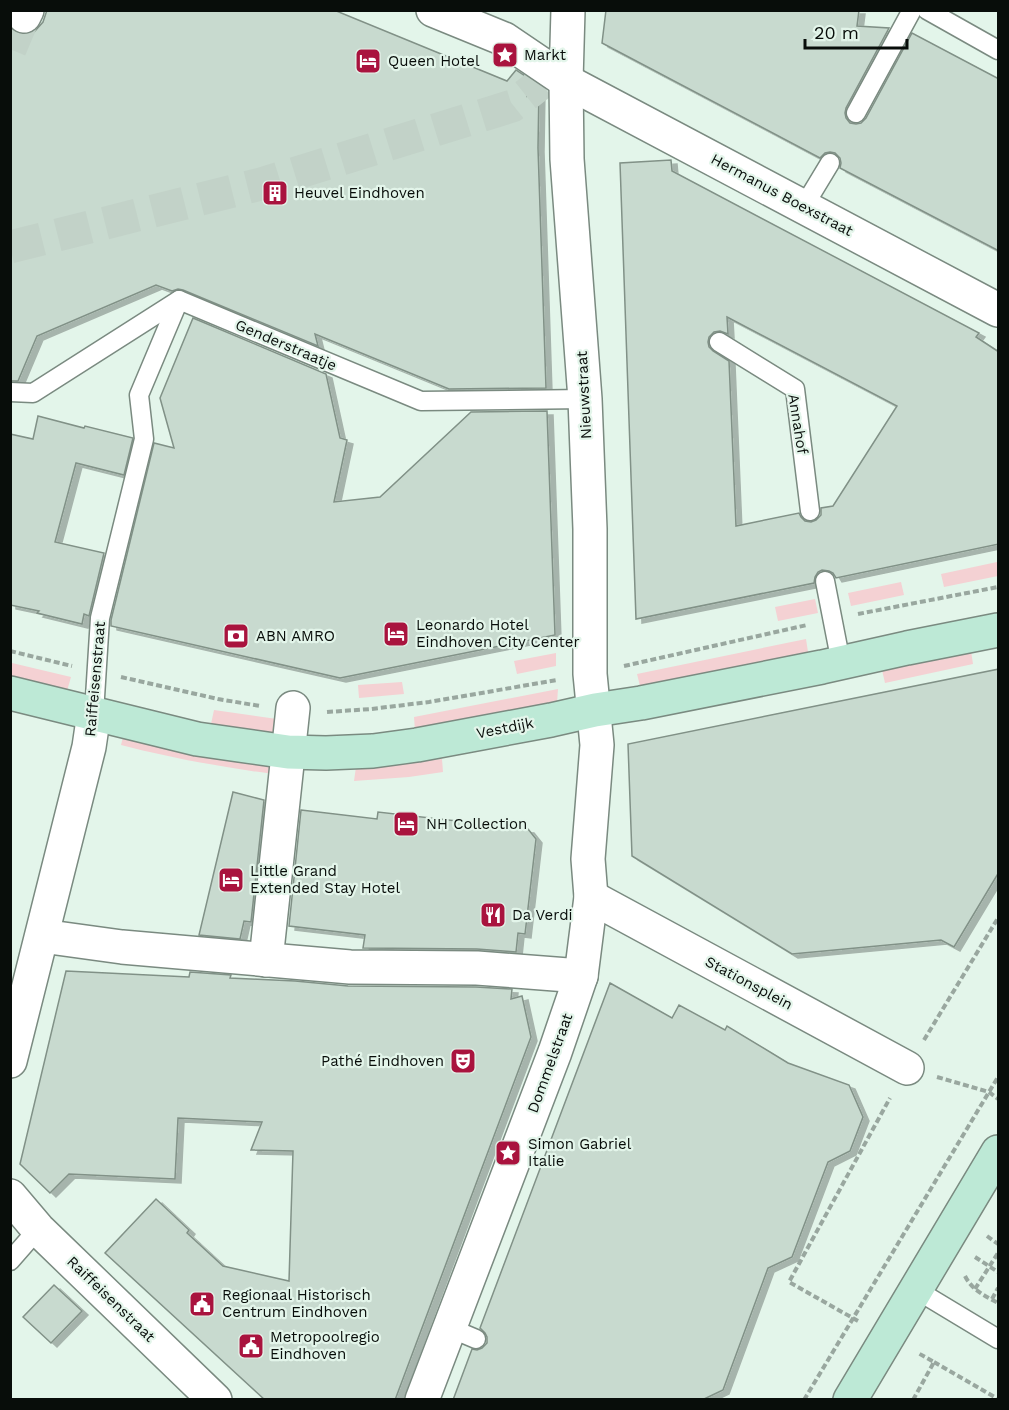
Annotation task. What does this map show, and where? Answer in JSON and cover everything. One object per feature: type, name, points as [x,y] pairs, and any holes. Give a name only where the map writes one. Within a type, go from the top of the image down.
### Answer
[{"type":"street","points":[[433,10],[504,39],[553,82]]},
{"type":"street","name":"Nieuwstraat","points":[[568,10],[553,82],[567,159],[585,399],[590,529],[591,674],[595,710]]},
{"type":"street","name":"Hermanus Boexstraat","points":[[553,82],[804,206],[999,310]]},
{"type":"street","name":"Vestdijk","points":[[10,693],[197,740],[288,752],[373,751],[417,745],[641,702],[999,630]]},
{"type":"street","points":[[266,960],[293,708]]},
{"type":"street","name":"Dommelstraat","points":[[422,1400],[463,1334],[581,976],[591,897],[588,859],[597,745],[595,710]]},
{"type":"street","name":"Raiffeisenstraat","points":[[10,1061],[89,747],[94,713]]},
{"type":"street","name":"Stationsplein","points":[[591,897],[907,1068]]},
{"type":"street","points":[[42,936],[122,947],[350,967],[477,968],[581,976]]},
{"type":"street","points":[[850,1400],[999,1152]]},
{"type":"street","name":"Raiffeisenstraat","points":[[10,1196],[38,1229],[215,1400]]},
{"type":"lane","points":[[856,113],[912,10]]},
{"type":"lane","points":[[927,10],[999,50]]},
{"type":"lane","points":[[804,206],[830,163]]},
{"type":"lane","points":[[10,392],[33,393],[179,300]]},
{"type":"lane","name":"Genderstraatje","points":[[179,300],[421,401],[585,399]]},
{"type":"lane","name":"Raiffeisenstraat","points":[[94,713],[100,618],[144,439],[139,395],[179,300]]},
{"type":"lane","name":"Annahof","points":[[719,342],[795,389],[810,510]]},
{"type":"lane","points":[[825,581],[841,663]]},
{"type":"lane","points":[[10,1261],[38,1229]]},
{"type":"lane","points":[[915,1289],[999,1339]]},
{"type":"path","points":[[10,651],[218,699],[262,706],[329,712],[417,704],[591,674],[833,619],[999,587]]},
{"type":"path","points":[[853,1318],[789,1282],[907,1068],[999,918]]},
{"type":"path","points":[[907,1068],[989,1092],[999,1099]]},
{"type":"path","points":[[804,1400],[999,1077]]},
{"type":"path","points":[[985,1234],[999,1244]]},
{"type":"path","points":[[975,1289],[999,1253]]},
{"type":"path","points":[[968,1261],[972,1255]]},
{"type":"path","points":[[964,1267],[964,1275],[968,1283],[999,1303]]},
{"type":"path","points":[[992,1299],[999,1288]]},
{"type":"path","points":[[888,1336],[999,1399]]},
{"type":"path","points":[[912,1400],[934,1362]]},
{"type":"shaded area","points":[[997,562],[998,576],[944,587],[941,574]]},
{"type":"shaded area","points":[[901,582],[904,595],[851,606],[848,593]]},
{"type":"shaded area","points":[[815,599],[818,613],[778,621],[775,607]]},
{"type":"shaded area","points":[[806,639],[808,652],[640,686],[637,674]]},
{"type":"shaded area","points":[[971,651],[973,664],[885,683],[882,670]]},
{"type":"shaded area","points":[[556,653],[556,666],[517,674],[514,661]]},
{"type":"shaded area","points":[[12,663],[71,677],[67,691],[11,677]]},
{"type":"shaded area","points":[[402,682],[404,694],[359,698],[358,685]]},
{"type":"shaded area","points":[[558,689],[557,703],[415,731],[414,717]]},
{"type":"shaded area","points":[[214,710],[277,719],[275,733],[211,724]]},
{"type":"shaded area","points":[[123,737],[273,765],[273,774],[196,762],[140,750],[121,745]]},
{"type":"shaded area","points":[[442,759],[443,772],[354,781],[356,767]]},
{"type":"building","name":"Heuvel Eindhoven","points":[[47,10],[334,10],[507,81],[516,70],[525,76],[527,96],[539,87],[538,148],[546,388],[449,389],[315,334],[318,346],[183,290],[172,291],[156,285],[37,336],[18,381],[10,381],[10,28],[16,33],[25,35],[34,32],[43,22]]},
{"type":"building","points":[[606,10],[859,10],[857,26],[889,28],[846,108],[846,118],[850,123],[861,123],[866,118],[912,33],[999,79],[999,251],[840,168],[840,158],[835,153],[825,153],[820,158],[602,43]]},
{"type":"building","points":[[671,160],[672,171],[979,333],[976,337],[999,352],[999,544],[836,578],[833,573],[822,570],[818,572],[814,583],[636,619],[620,163]],"holes":[[[727,317],[897,406],[833,506],[821,508],[821,515],[816,520],[805,521],[799,513],[736,526],[729,361],[713,351],[708,342],[714,332],[720,331],[728,334]]]},
{"type":"building","points":[[193,318],[326,374],[340,438],[347,440],[334,502],[380,497],[471,412],[547,411],[555,635],[340,678],[111,626],[154,443],[174,448],[160,398]]},
{"type":"building","points":[[38,416],[133,438],[124,475],[76,463],[55,542],[104,553],[89,616],[84,614],[82,624],[10,605],[10,434],[33,439]]},
{"type":"building","points":[[999,669],[999,872],[954,947],[941,940],[792,954],[632,856],[628,744]]},
{"type":"building","name":"Little Grand Extended Stay Hotel","points":[[233,792],[264,800],[251,922],[244,921],[240,939],[199,935]]},
{"type":"building","points":[[301,810],[377,819],[378,812],[528,829],[536,839],[525,934],[518,933],[516,952],[477,949],[363,948],[365,935],[289,926]]},
{"type":"building","points":[[66,971],[189,977],[190,972],[231,975],[230,978],[348,986],[476,987],[512,989],[511,999],[522,996],[531,1037],[395,1400],[265,1400],[105,1253],[156,1199],[189,1230],[187,1233],[223,1266],[289,1281],[293,1151],[251,1150],[262,1122],[178,1118],[175,1179],[69,1174],[50,1193],[20,1164]]},
{"type":"building","points":[[610,983],[672,1018],[679,1005],[725,1030],[727,1026],[788,1063],[849,1085],[863,1117],[850,1151],[828,1162],[792,1257],[768,1268],[723,1390],[702,1400],[453,1400],[472,1349],[482,1348],[487,1343],[487,1337],[480,1328]]},
{"type":"building","points":[[54,1285],[82,1311],[51,1343],[23,1317]]},
{"type":"tunnel","points":[[10,49],[24,16]]},
{"type":"tunnel","points":[[10,247],[261,184],[512,106],[541,83]]},
{"type":"place","name":"Markt","points":[[505,55]]},
{"type":"place","name":"Queen Hotel","points":[[368,61]]},
{"type":"place","name":"Heuvel Eindhoven","points":[[275,193]]},
{"type":"place","name":"Leonardo Hotel Eindhoven City Center","points":[[396,634]]},
{"type":"place","name":"ABN AMRO","points":[[236,636]]},
{"type":"place","name":"NH Collection","points":[[406,824]]},
{"type":"place","name":"Little Grand Extended Stay Hotel","points":[[231,880]]},
{"type":"place","name":"Da Verdi","points":[[493,915]]},
{"type":"place","name":"Pathé Eindhoven","points":[[463,1061]]},
{"type":"place","name":"Simon Gabriel Italie","points":[[508,1153]]},
{"type":"place","name":"Regionaal Historisch Centrum Eindhoven","points":[[202,1304]]},
{"type":"place","name":"Metropoolregio Eindhoven","points":[[251,1346]]}]
